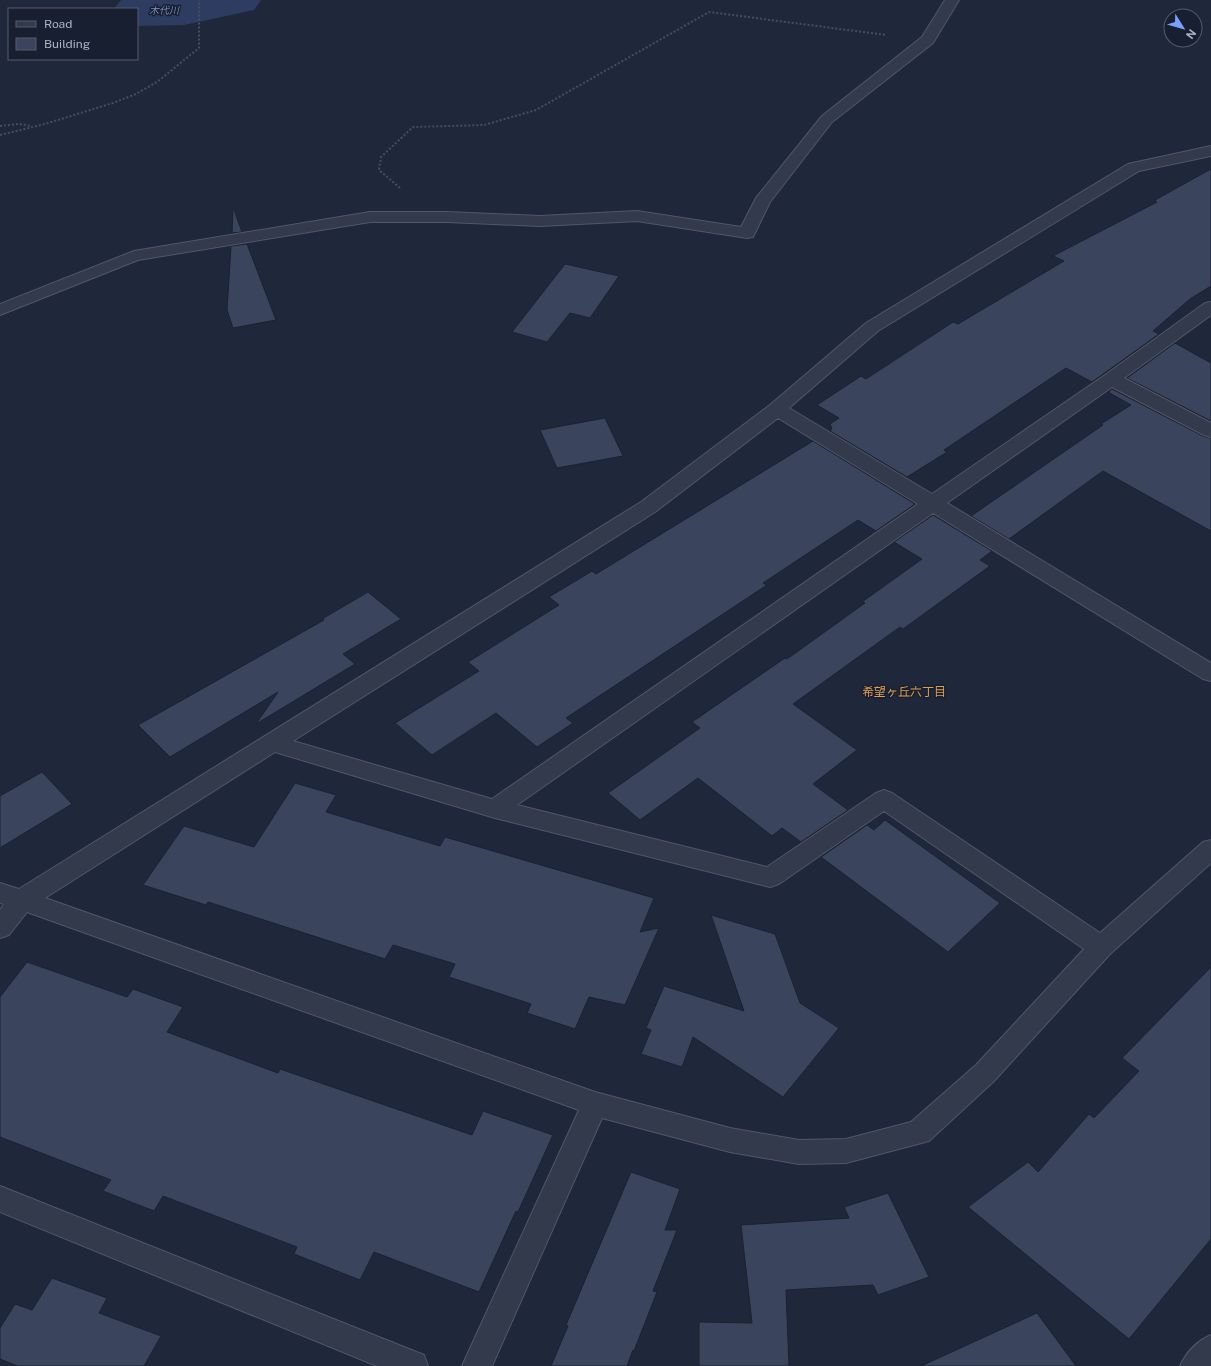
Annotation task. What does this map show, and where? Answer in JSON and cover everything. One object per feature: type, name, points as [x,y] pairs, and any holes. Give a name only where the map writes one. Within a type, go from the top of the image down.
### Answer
[{"type":"street","points":[[0,310],[134,256],[370,217],[432,217],[540,221],[637,216],[747,234],[762,201],[827,119],[928,40],[952,0]]},
{"type":"street","points":[[0,928],[11,896],[272,743],[648,507],[777,408],[872,328],[1134,167],[1211,151]]},
{"type":"street","points":[[495,809],[933,504],[1211,307]]},
{"type":"street","points":[[1111,379],[1211,431]]},
{"type":"street","points":[[777,408],[1211,673]]},
{"type":"street","points":[[272,743],[495,809],[770,877],[884,799],[1101,947]]},
{"type":"street","points":[[11,896],[594,1104],[730,1140],[799,1152],[846,1151],[919,1132],[985,1073],[1101,947],[1211,849]]},
{"type":"street","points":[[477,1366],[594,1104]]},
{"type":"street","points":[[0,1198],[413,1366]]},
{"type":"street","points":[[1195,1366],[1200,1363],[1211,1350]]},
{"type":"path","points":[[0,135],[34,127],[113,103],[136,94],[156,82],[199,48],[199,0]]},
{"type":"path","points":[[432,217],[379,170],[381,157],[413,127],[484,125],[536,110],[708,12],[928,40]]},
{"type":"path","points":[[0,126],[19,124],[34,127]]},
{"type":"building","points":[[1211,169],[1211,286],[1190,299],[1153,331],[1159,334],[1092,382],[1066,368],[944,450],[947,452],[907,477],[830,431],[832,429],[830,424],[839,418],[817,405],[861,376],[866,379],[953,322],[958,324],[1064,261],[1053,256],[1157,202],[1155,200]]},
{"type":"building","points":[[233,207],[242,232],[232,233]]},
{"type":"building","points":[[247,244],[276,320],[233,328],[227,310],[231,246]]},
{"type":"building","points":[[565,264],[619,276],[590,318],[570,313],[547,342],[512,332]]},
{"type":"building","points":[[1175,343],[1211,363],[1211,421],[1127,378]]},
{"type":"building","points":[[1112,389],[1203,436],[1211,438],[1211,531],[1103,471],[1009,539],[971,516],[1103,425],[1101,424],[1131,405],[1108,392]]},
{"type":"building","points":[[605,418],[623,456],[557,468],[540,430]]},
{"type":"building","points":[[813,441],[915,504],[876,531],[858,520],[763,583],[767,585],[566,718],[573,723],[537,747],[496,713],[432,755],[395,723],[479,671],[468,662],[559,605],[549,597],[592,571],[596,574]]},
{"type":"building","points":[[933,515],[992,551],[980,560],[990,566],[903,629],[900,627],[793,704],[857,750],[813,784],[848,810],[801,842],[782,828],[772,836],[698,778],[640,820],[608,793],[700,728],[692,722],[785,658],[787,659],[865,603],[862,602],[922,559],[894,542]]},
{"type":"building","points":[[368,592],[401,619],[343,654],[355,664],[256,724],[278,692],[170,757],[138,725],[324,620],[322,619]]},
{"type":"building","points":[[42,772],[72,804],[0,848],[0,796]]},
{"type":"building","points":[[295,783],[336,795],[326,812],[440,846],[445,837],[654,898],[640,932],[659,928],[625,1005],[589,997],[575,1029],[527,1013],[531,1004],[449,977],[455,964],[393,945],[385,959],[208,902],[206,905],[143,885],[184,826],[254,847]]},
{"type":"building","points":[[885,820],[1000,903],[948,952],[821,857],[867,825],[874,830]]},
{"type":"building","points":[[711,915],[775,934],[800,1003],[839,1028],[783,1097],[693,1037],[682,1067],[641,1054],[651,1030],[646,1028],[664,986],[744,1011]]},
{"type":"building","points":[[27,962],[127,997],[133,989],[183,1007],[167,1032],[278,1073],[280,1069],[472,1135],[483,1111],[553,1135],[479,1292],[374,1252],[360,1280],[294,1254],[297,1247],[163,1196],[154,1211],[103,1191],[111,1180],[0,1137],[0,997]]},
{"type":"building","points":[[1211,967],[1211,1239],[1129,1339],[968,1207],[1028,1162],[1038,1172],[1089,1114],[1094,1118],[1139,1071],[1122,1058]]},
{"type":"building","points":[[631,1172],[680,1189],[665,1230],[677,1230],[653,1291],[657,1292],[634,1351],[633,1350],[627,1366],[551,1366],[568,1326],[566,1325]]},
{"type":"building","points":[[888,1193],[929,1277],[878,1295],[873,1285],[786,1290],[789,1366],[699,1366],[699,1322],[752,1323],[741,1225],[849,1218],[844,1207]]},
{"type":"building","points":[[52,1278],[107,1298],[99,1313],[161,1336],[144,1366],[17,1366],[0,1359],[0,1328],[15,1304],[32,1310]]},
{"type":"building","points":[[1037,1313],[1076,1366],[921,1366]]},
{"type":"waterway","name":"木代川","points":[[138,11],[184,10],[237,0]]},
{"type":"district","name":"希望ヶ丘六丁目","points":[[904,692]]}]
